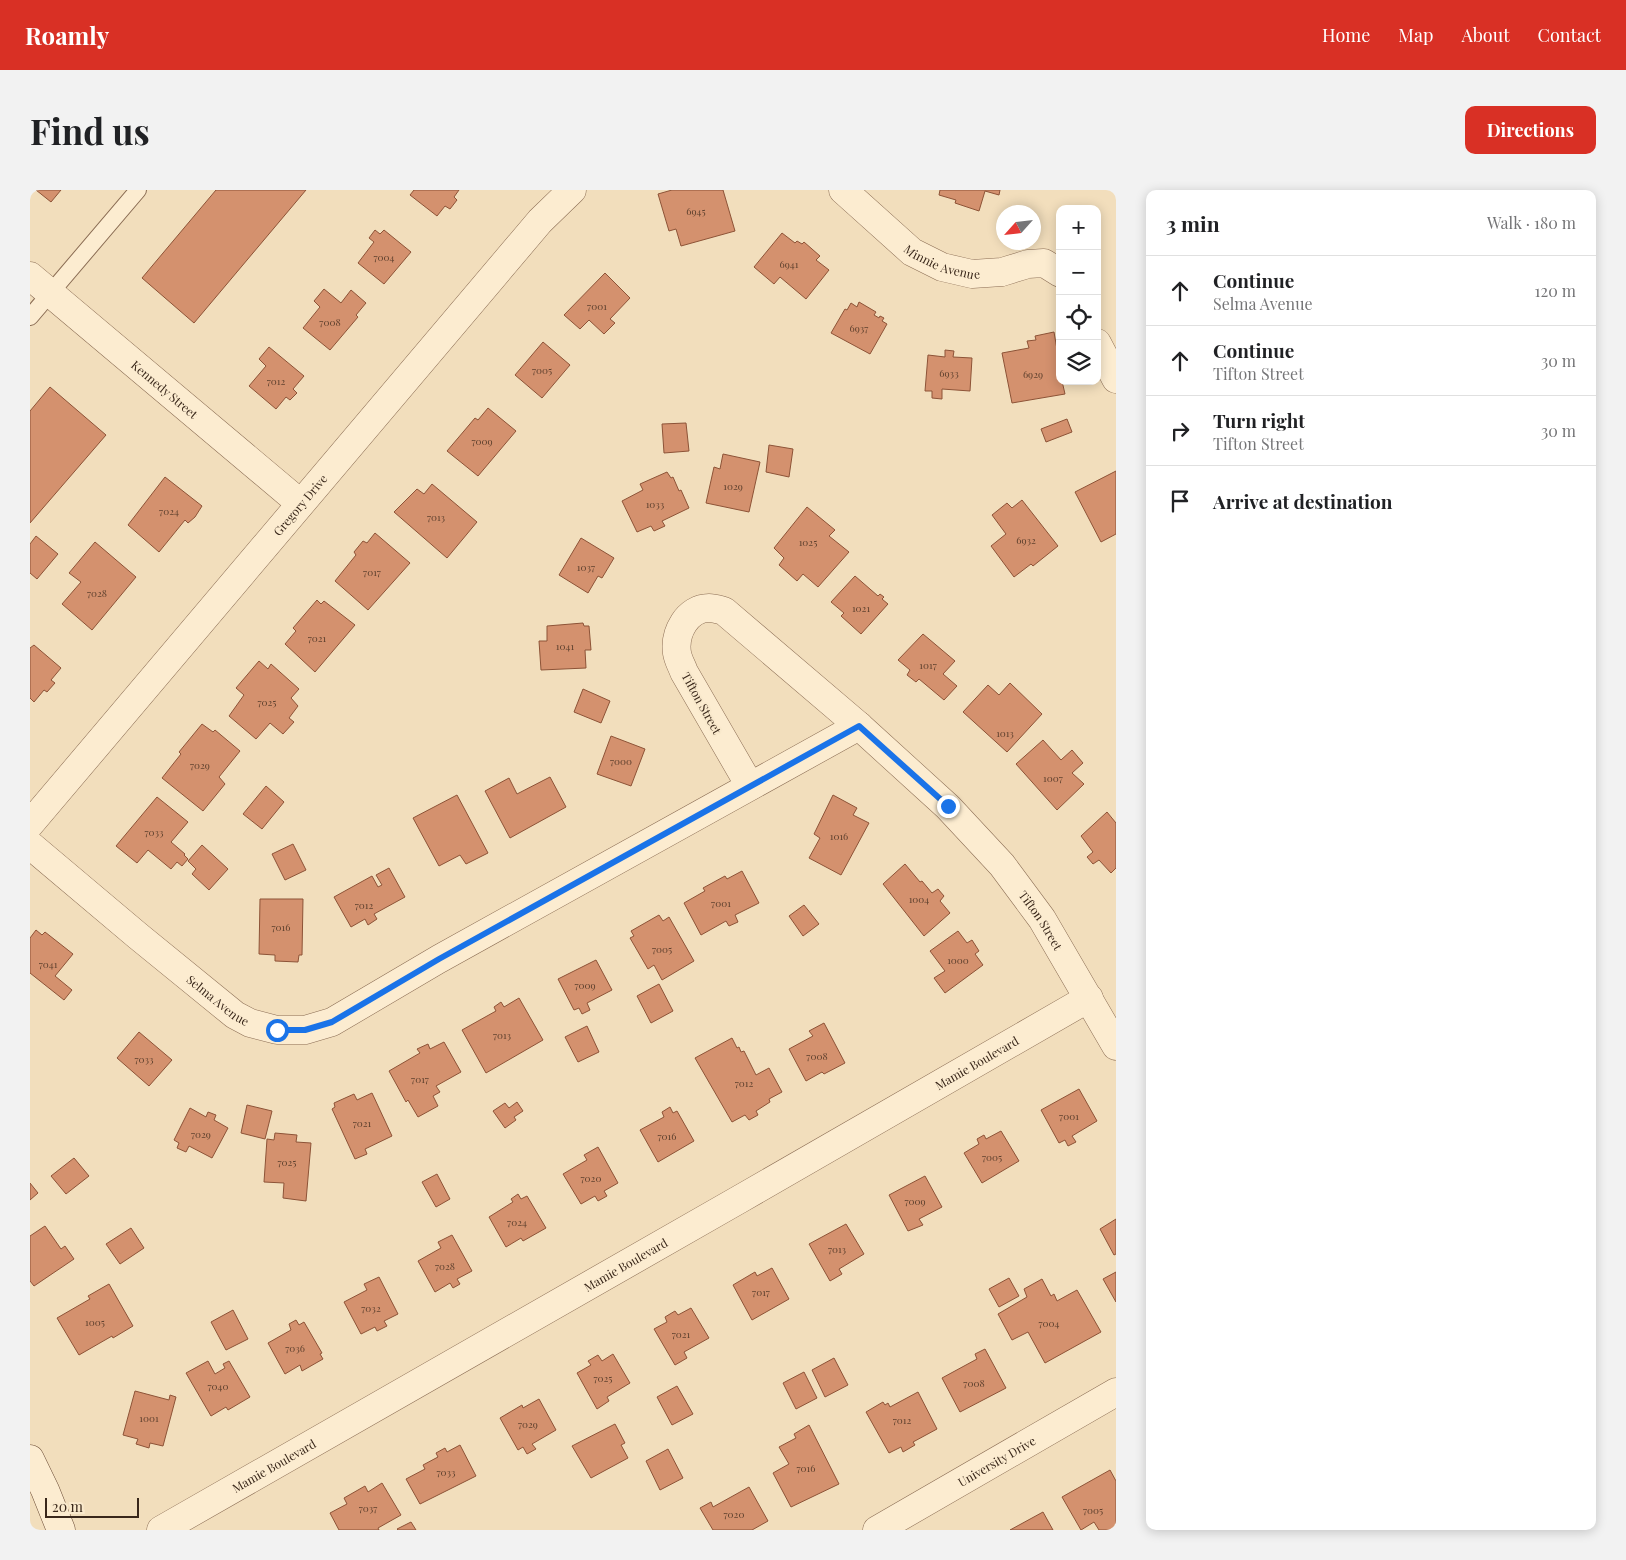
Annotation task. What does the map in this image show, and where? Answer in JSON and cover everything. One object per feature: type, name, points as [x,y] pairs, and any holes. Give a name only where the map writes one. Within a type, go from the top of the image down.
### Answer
[{"type":"street","name":"Gregory Drive","points":[[30,824],[540,221],[572,190]]},
{"type":"street","name":"Minnie Avenue","points":[[843,190],[896,240],[912,252],[942,267],[972,274],[1002,272],[1028,264],[1044,264],[1056,271]]},
{"type":"street","name":"Kennedy Street","points":[[40,284],[300,503]]},
{"type":"street","points":[[1101,351],[1116,379]]},
{"type":"street","name":"Tifton Street","points":[[750,786],[684,672],[678,653],[678,638],[684,620],[696,610],[710,608],[724,611],[859,726],[948,806],[1002,864],[1042,919],[1116,1046]]},
{"type":"street","points":[[750,786],[859,726]]},
{"type":"street","name":"Selma Avenue","points":[[30,845],[234,1015],[250,1023],[277,1030],[305,1030],[332,1022],[439,959],[750,786]]},
{"type":"street","name":"Mamie Boulevard","points":[[161,1530],[1089,998]]},
{"type":"street","name":"University Drive","points":[[877,1530],[1116,1392]]},
{"type":"street","points":[[30,1459],[61,1530]]},
{"type":"lane","points":[[30,317],[40,284],[138,190]]},
{"type":"building","points":[[36,190],[61,190],[51,202]]},
{"type":"building","points":[[216,190],[306,190],[194,323],[142,278]]},
{"type":"building","points":[[414,190],[459,190],[454,197],[457,200],[450,209],[445,206],[437,216],[410,195]]},
{"type":"building","points":[[672,190],[723,190],[735,231],[681,246],[676,229],[669,231],[658,194]]},
{"type":"building","points":[[940,190],[1000,190],[999,195],[985,191],[979,211],[955,203],[956,200],[939,195]]},
{"type":"building","points":[[375,230],[380,234],[384,230],[411,252],[384,284],[358,263],[374,242],[369,238]]},
{"type":"building","points":[[782,233],[795,243],[797,241],[802,244],[804,242],[820,256],[816,260],[829,270],[806,299],[780,277],[774,284],[754,267]]},
{"type":"building","points":[[605,273],[630,298],[610,319],[615,323],[604,334],[589,320],[580,329],[564,315]]},
{"type":"building","points":[[324,289],[341,303],[351,290],[366,303],[356,315],[358,317],[330,350],[303,328],[320,307],[314,301]]},
{"type":"building","points":[[859,302],[876,312],[874,315],[884,318],[882,321],[887,324],[870,354],[831,333],[845,309],[847,310],[851,303],[857,307]]},
{"type":"building","points":[[1054,332],[1056,344],[1056,385],[1063,385],[1065,394],[1012,403],[1002,353],[1029,348],[1027,341],[1036,340],[1035,336]]},
{"type":"building","points":[[543,342],[570,365],[542,398],[515,375]]},
{"type":"building","points":[[269,347],[304,376],[293,389],[297,393],[290,400],[286,397],[276,409],[249,386],[266,366],[259,359]]},
{"type":"building","points":[[945,350],[954,351],[953,357],[972,358],[970,391],[942,389],[942,399],[932,398],[932,391],[925,391],[928,355],[945,357]]},
{"type":"building","points":[[50,387],[106,435],[30,523],[30,411]]},
{"type":"building","points":[[488,408],[516,431],[478,476],[447,451],[475,418],[478,420]]},
{"type":"building","points":[[1067,419],[1072,432],[1046,442],[1041,429]]},
{"type":"building","points":[[686,423],[689,451],[664,453],[662,424]]},
{"type":"building","points":[[769,445],[793,449],[789,477],[766,472]]},
{"type":"building","points":[[723,454],[760,462],[749,512],[706,503],[714,467],[720,469]]},
{"type":"building","points":[[1116,471],[1116,534],[1101,542],[1075,492]]},
{"type":"building","points":[[667,472],[671,478],[673,477],[679,491],[681,490],[689,508],[662,521],[665,526],[654,531],[651,526],[637,532],[622,501],[643,490],[640,484]]},
{"type":"building","points":[[165,477],[202,506],[195,517],[188,523],[185,520],[159,552],[128,525]]},
{"type":"building","points":[[432,484],[477,522],[447,558],[394,512],[417,489],[424,494]]},
{"type":"building","points":[[1022,500],[1058,546],[1033,566],[1031,564],[1014,577],[991,546],[1006,534],[992,515],[1007,503],[1012,508]]},
{"type":"building","points":[[807,507],[835,530],[829,536],[849,552],[818,587],[803,574],[797,581],[779,565],[784,558],[774,548]]},
{"type":"building","points":[[375,533],[410,563],[368,610],[335,581],[356,555],[354,552],[363,541],[367,543]]},
{"type":"building","points":[[36,536],[58,554],[37,579],[30,573],[30,544]]},
{"type":"building","points":[[581,538],[614,558],[602,578],[598,576],[588,593],[559,575]]},
{"type":"building","points":[[95,542],[136,577],[92,630],[62,604],[81,582],[69,573]]},
{"type":"building","points":[[855,576],[878,596],[880,594],[884,597],[882,599],[888,604],[861,634],[841,616],[844,613],[831,602]]},
{"type":"building","points":[[317,600],[321,604],[324,601],[355,625],[315,672],[285,644],[296,631],[293,628]]},
{"type":"building","points":[[583,623],[584,626],[589,626],[591,650],[585,650],[586,668],[541,670],[539,641],[547,641],[547,626]]},
{"type":"building","points":[[923,634],[955,661],[943,674],[957,686],[944,700],[919,679],[916,682],[907,675],[910,670],[898,660]]},
{"type":"building","points":[[34,645],[61,668],[51,680],[55,683],[47,692],[44,690],[34,702],[30,698],[30,648]]},
{"type":"building","points":[[259,661],[268,669],[271,664],[299,689],[291,698],[298,706],[289,718],[294,722],[283,734],[270,723],[256,739],[229,716],[244,695],[236,688]]},
{"type":"building","points":[[1010,683],[1042,714],[1007,752],[963,712],[988,685],[999,695]]},
{"type":"building","points":[[583,689],[610,701],[601,723],[574,712]]},
{"type":"building","points":[[202,724],[213,732],[215,730],[240,751],[219,777],[225,784],[203,811],[162,778],[181,754],[179,752]]},
{"type":"building","points":[[611,736],[645,749],[631,786],[597,774]]},
{"type":"building","points":[[1043,740],[1061,760],[1072,750],[1083,763],[1072,773],[1084,784],[1057,810],[1016,764]]},
{"type":"building","points":[[550,777],[566,807],[510,838],[485,791],[509,778],[517,794]]},
{"type":"building","points":[[266,786],[284,802],[262,829],[243,814]]},
{"type":"building","points":[[457,795],[488,853],[466,864],[460,855],[439,866],[413,818]]},
{"type":"building","points":[[833,795],[857,808],[853,815],[869,823],[841,875],[809,858],[820,838],[814,834]]},
{"type":"building","points":[[157,797],[188,822],[171,842],[188,859],[182,866],[177,862],[171,869],[148,850],[137,863],[116,846]]},
{"type":"building","points":[[1107,812],[1116,823],[1116,868],[1111,873],[1099,860],[1093,864],[1087,857],[1093,852],[1081,836]]},
{"type":"building","points":[[293,844],[306,870],[285,880],[272,854]]},
{"type":"building","points":[[202,845],[228,869],[209,890],[192,874],[196,869],[188,861]]},
{"type":"building","points":[[905,864],[932,893],[938,889],[944,896],[940,901],[950,913],[924,936],[883,884]]},
{"type":"building","points":[[389,868],[405,897],[374,914],[377,919],[368,925],[365,919],[351,927],[334,897],[372,876],[378,887],[382,885],[376,875]]},
{"type":"building","points":[[742,871],[759,903],[735,915],[738,922],[729,926],[726,921],[701,935],[684,903],[705,891],[703,888],[725,876],[727,879]]},
{"type":"building","points":[[260,899],[303,899],[302,955],[299,955],[298,962],[275,961],[275,955],[259,954]]},
{"type":"building","points":[[804,905],[819,924],[803,936],[789,916]]},
{"type":"building","points":[[659,915],[663,921],[669,917],[694,961],[662,980],[654,965],[648,969],[630,938],[634,936],[631,931]]},
{"type":"building","points":[[36,930],[42,935],[45,932],[73,954],[55,976],[72,990],[64,1000],[30,973],[30,938]]},
{"type":"building","points":[[958,931],[967,943],[972,940],[979,951],[975,954],[983,965],[945,993],[934,978],[945,971],[930,951]]},
{"type":"building","points":[[596,960],[612,990],[587,1003],[590,1010],[582,1014],[579,1008],[574,1010],[558,979]]},
{"type":"building","points":[[659,984],[673,1011],[651,1023],[637,996]]},
{"type":"building","points":[[519,998],[543,1040],[486,1073],[462,1030],[496,1011],[494,1007],[501,1002],[504,1007]]},
{"type":"building","points":[[824,1023],[845,1063],[806,1081],[789,1049],[813,1036],[809,1031]]},
{"type":"building","points":[[587,1026],[599,1052],[578,1062],[565,1037]]},
{"type":"building","points":[[139,1032],[172,1060],[149,1086],[117,1058]]},
{"type":"building","points":[[732,1038],[737,1048],[739,1047],[741,1052],[744,1051],[756,1075],[769,1068],[782,1092],[769,1099],[770,1102],[756,1111],[758,1115],[749,1120],[745,1115],[732,1122],[695,1058]]},
{"type":"building","points":[[444,1042],[461,1072],[436,1086],[440,1092],[433,1096],[438,1106],[418,1117],[408,1100],[406,1102],[389,1071],[420,1053],[417,1049],[428,1044],[430,1049]]},
{"type":"building","points":[[1079,1089],[1097,1121],[1072,1136],[1076,1142],[1068,1146],[1065,1140],[1059,1143],[1041,1110]]},
{"type":"building","points":[[372,1093],[392,1136],[365,1149],[367,1154],[355,1159],[332,1109],[335,1107],[334,1103],[354,1094],[357,1100]]},
{"type":"building","points":[[517,1102],[523,1111],[514,1117],[516,1120],[505,1128],[493,1111],[505,1103],[509,1108]]},
{"type":"building","points":[[247,1105],[272,1111],[265,1139],[241,1133]]},
{"type":"building","points":[[670,1107],[673,1113],[677,1111],[694,1141],[658,1162],[640,1130],[664,1117],[662,1112]]},
{"type":"building","points":[[190,1108],[206,1117],[208,1112],[216,1115],[214,1120],[228,1128],[212,1158],[189,1146],[186,1152],[177,1148],[179,1143],[174,1140]]},
{"type":"building","points":[[1001,1131],[1019,1161],[982,1183],[964,1153],[979,1144],[977,1139],[984,1135],[986,1139]]},
{"type":"building","points":[[275,1133],[297,1135],[296,1142],[311,1143],[306,1201],[283,1198],[284,1183],[264,1182],[267,1139],[274,1140]]},
{"type":"building","points":[[598,1147],[618,1183],[604,1191],[607,1196],[598,1201],[595,1196],[581,1204],[563,1174],[587,1160],[584,1155]]},
{"type":"building","points":[[74,1158],[89,1176],[66,1194],[51,1176]]},
{"type":"building","points":[[437,1174],[450,1199],[436,1207],[422,1182]]},
{"type":"building","points":[[925,1176],[942,1207],[919,1219],[923,1225],[908,1231],[889,1195]]},
{"type":"building","points":[[30,1183],[38,1193],[30,1200]]},
{"type":"building","points":[[518,1194],[521,1199],[527,1196],[546,1228],[523,1241],[521,1238],[506,1247],[489,1217],[513,1202],[511,1199]]},
{"type":"building","points":[[1116,1219],[1116,1254],[1114,1255],[1100,1229]]},
{"type":"building","points":[[846,1224],[864,1254],[839,1269],[842,1274],[830,1281],[809,1244]]},
{"type":"building","points":[[45,1226],[61,1249],[65,1246],[74,1259],[34,1286],[30,1281],[30,1236]]},
{"type":"building","points":[[131,1228],[144,1248],[120,1264],[106,1244]]},
{"type":"building","points":[[452,1235],[472,1271],[457,1279],[460,1284],[453,1288],[450,1283],[435,1292],[418,1261],[441,1248],[438,1242]]},
{"type":"building","points":[[772,1268],[789,1299],[752,1320],[733,1285],[755,1272],[757,1276]]},
{"type":"building","points":[[1116,1272],[1116,1302],[1103,1279]]},
{"type":"building","points":[[379,1277],[398,1314],[384,1321],[387,1326],[377,1331],[375,1327],[361,1334],[344,1302],[367,1290],[364,1284]]},
{"type":"building","points":[[1009,1278],[1019,1296],[999,1307],[989,1289]]},
{"type":"building","points":[[1042,1279],[1051,1296],[1054,1294],[1057,1301],[1077,1290],[1101,1332],[1045,1363],[1028,1332],[1012,1340],[998,1314],[1027,1297],[1024,1289]]},
{"type":"building","points":[[109,1284],[133,1326],[79,1355],[57,1318],[90,1299],[88,1296]]},
{"type":"building","points":[[691,1308],[709,1338],[684,1352],[687,1358],[675,1365],[654,1329],[667,1322],[665,1317],[675,1311],[678,1315]]},
{"type":"building","points":[[233,1310],[248,1339],[226,1350],[211,1322]]},
{"type":"building","points":[[296,1320],[299,1325],[304,1322],[322,1353],[320,1354],[323,1359],[302,1371],[300,1365],[285,1374],[268,1343],[291,1330],[289,1324]]},
{"type":"building","points":[[985,1349],[1006,1388],[960,1412],[942,1378],[977,1359],[975,1354]]},
{"type":"building","points":[[613,1354],[630,1383],[607,1397],[609,1401],[597,1409],[577,1373],[591,1365],[588,1361],[598,1355],[602,1361]]},
{"type":"building","points":[[834,1358],[848,1385],[825,1397],[812,1370]]},
{"type":"building","points":[[208,1361],[215,1374],[225,1368],[223,1364],[229,1361],[250,1397],[228,1410],[226,1407],[211,1416],[186,1373]]},
{"type":"building","points":[[804,1372],[817,1398],[796,1409],[783,1383]]},
{"type":"building","points":[[677,1386],[693,1414],[672,1425],[657,1397]]},
{"type":"building","points":[[135,1391],[169,1400],[170,1395],[176,1397],[163,1446],[150,1443],[149,1448],[136,1444],[138,1439],[123,1435]]},
{"type":"building","points":[[918,1392],[937,1429],[913,1442],[915,1445],[903,1452],[901,1447],[889,1453],[866,1412],[883,1402],[885,1405],[888,1403],[890,1407]]},
{"type":"building","points":[[539,1399],[556,1430],[532,1444],[536,1449],[527,1454],[523,1447],[518,1450],[500,1418],[522,1405],[523,1408]]},
{"type":"building","points":[[615,1424],[625,1443],[621,1445],[628,1458],[591,1478],[572,1446]]},
{"type":"building","points":[[809,1425],[839,1484],[791,1507],[773,1473],[789,1464],[779,1447],[796,1438],[794,1434]]},
{"type":"building","points":[[460,1445],[476,1476],[420,1504],[406,1479],[425,1469],[423,1465],[438,1457],[436,1453],[445,1448],[447,1452]]},
{"type":"building","points":[[668,1449],[683,1478],[660,1490],[646,1461]]},
{"type":"building","points":[[1110,1470],[1116,1481],[1116,1530],[1099,1530],[1094,1522],[1081,1530],[1062,1497]]},
{"type":"building","points":[[382,1483],[401,1515],[378,1528],[379,1530],[339,1530],[330,1513],[347,1504],[344,1498],[365,1486],[368,1492]]},
{"type":"building","points":[[749,1487],[768,1521],[752,1530],[713,1530],[700,1508],[711,1502],[713,1507]]},
{"type":"building","points":[[1043,1512],[1053,1530],[1010,1530]]},
{"type":"building","points":[[411,1522],[416,1530],[397,1529]]},
{"type":"route","points":[[277,1030],[305,1030],[332,1022],[439,959],[859,726],[948,806]]}]
